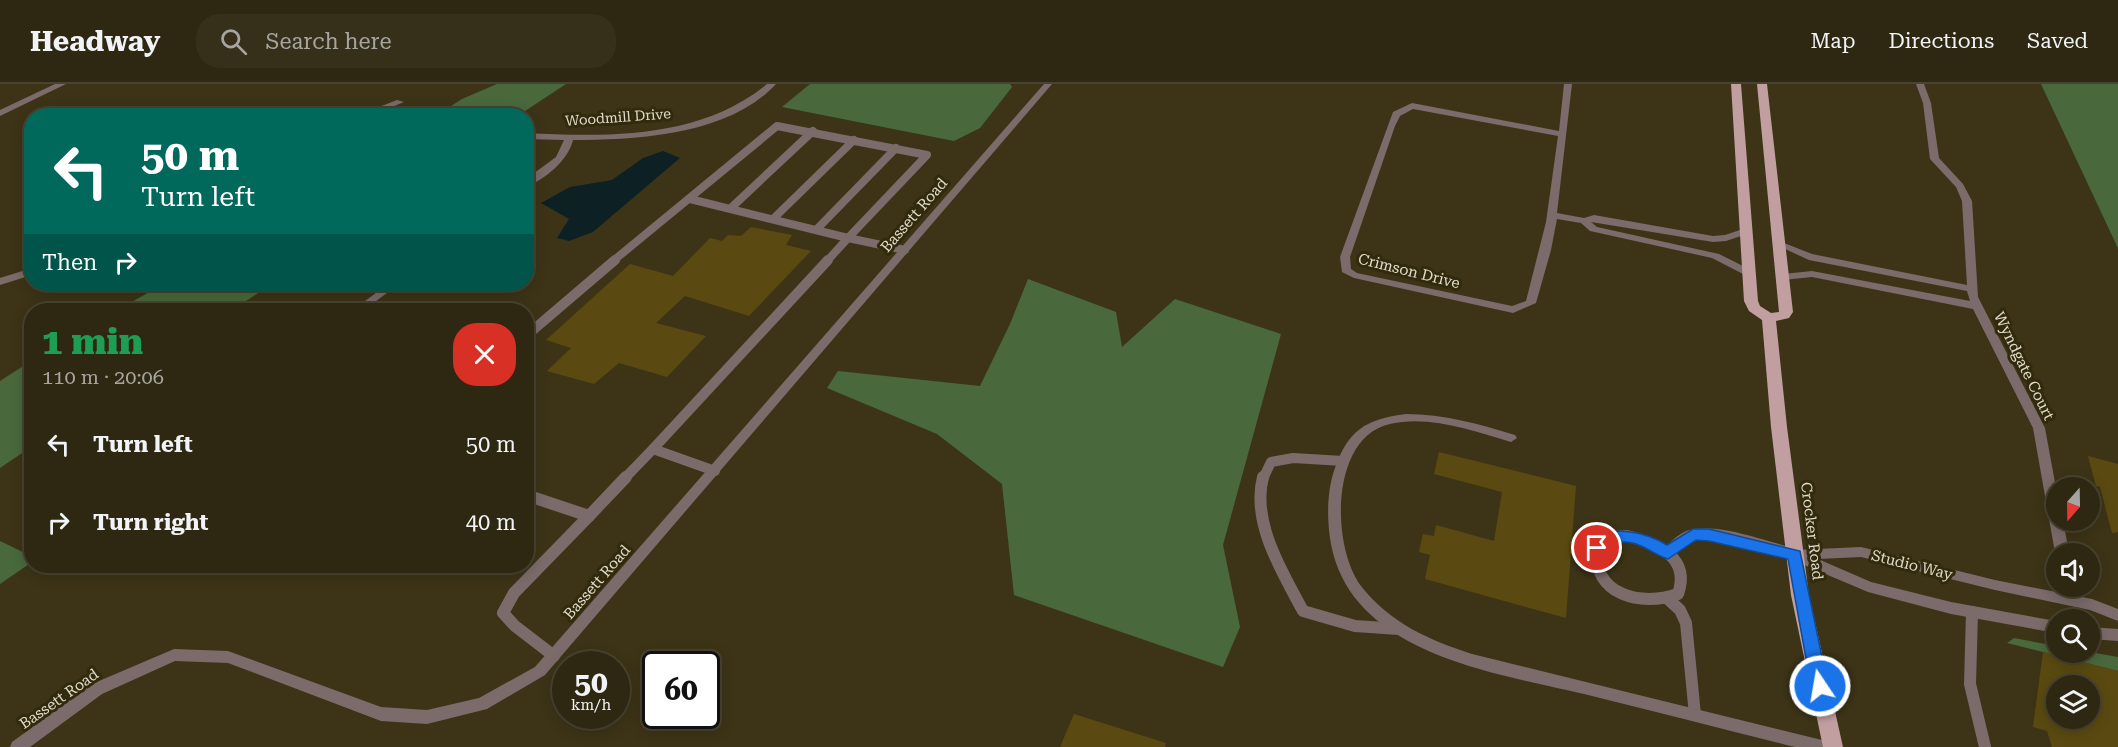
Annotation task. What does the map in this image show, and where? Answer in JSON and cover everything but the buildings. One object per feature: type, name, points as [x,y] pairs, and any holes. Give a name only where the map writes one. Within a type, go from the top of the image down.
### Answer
[{"type":"main road","points":[[1736,84],[1749,273],[1754,308],[1769,318],[1785,314],[1762,84]]},
{"type":"main road","name":"Crocker Road","points":[[1769,318],[1800,595],[1833,747]]},
{"type":"street","points":[[0,112],[62,84]]},
{"type":"street","name":"Woodmill Drive","points":[[534,136],[569,137],[641,133],[692,125],[727,114],[751,101],[772,84]]},
{"type":"street","name":"Bassett Road","points":[[558,651],[1048,84]]},
{"type":"street","points":[[1568,84],[1552,215],[1584,221],[1594,218],[1713,239],[1726,238],[1746,231]]},
{"type":"street","name":"Wyndgate Court","points":[[1920,84],[1927,103],[1935,159],[1960,186],[1967,201],[1972,290],[1977,306],[2039,428],[2060,543]]},
{"type":"street","points":[[383,108],[400,102]]},
{"type":"street","name":"Crimson Drive","points":[[1552,215],[1543,271],[1531,303],[1522,309],[1513,310],[1354,275],[1346,270],[1345,257],[1390,126],[1401,111],[1412,106],[1562,134]]},
{"type":"street","points":[[534,178],[561,158],[568,146],[569,137]]},
{"type":"street","points":[[1584,221],[1594,229],[1715,256],[1749,273]]},
{"type":"street","points":[[1779,244],[1809,257],[1972,290]]},
{"type":"street","points":[[0,282],[24,274]]},
{"type":"street","name":"Wyndgate Court","points":[[1783,277],[1812,274],[1977,306]]},
{"type":"street","points":[[367,303],[384,291]]},
{"type":"street","points":[[1511,438],[1476,428],[1419,417],[1374,424],[1358,434],[1347,447],[1343,461],[1334,528],[1341,555],[1354,588],[1399,629],[1419,640],[1488,664],[1822,747]]},
{"type":"street","name":"Studio Way","points":[[1795,555],[1861,552],[1995,585],[2092,605],[2118,615]]},
{"type":"street","name":"Studio Way","points":[[1795,555],[1868,587],[1972,612],[2046,625]]},
{"type":"street","points":[[2100,634],[2118,635]]},
{"type":"street","name":"Bassett Road","points":[[18,747],[98,689],[174,655],[228,657],[381,714],[427,717],[482,704],[540,671],[552,658]]},
{"type":"lane","points":[[534,329],[584,284],[777,126],[813,131],[927,155],[590,516],[534,573]]},
{"type":"lane","points":[[732,207],[813,131]]},
{"type":"lane","points":[[774,218],[855,140]]},
{"type":"lane","points":[[817,229],[896,148]]},
{"type":"lane","points":[[690,199],[732,207],[848,238],[905,250]]},
{"type":"lane","points":[[653,449],[715,471]]},
{"type":"lane","points":[[1343,461],[1293,458],[1271,462],[1262,483],[1265,525],[1278,563],[1303,611],[1355,626],[1399,629]]},
{"type":"lane","points":[[534,498],[590,516]]},
{"type":"lane","points":[[1668,553],[1693,535],[1709,535],[1795,555]]},
{"type":"lane","points":[[1627,536],[1655,545],[1668,553],[1682,574],[1682,585],[1678,594],[1655,602],[1639,600],[1618,591],[1602,577],[1594,557],[1597,548],[1604,541],[1627,536]]},
{"type":"lane","points":[[534,573],[514,593],[503,613],[515,626],[552,654]]},
{"type":"lane","points":[[1668,599],[1680,610],[1686,623],[1695,715]]},
{"type":"lane","points":[[1972,612],[1970,684],[1985,747]]},
{"type":"green space","points":[[497,84],[566,84],[530,108],[448,108],[462,99]]},
{"type":"green space","points":[[810,84],[1010,84],[1012,87],[980,128],[954,141],[782,107]]},
{"type":"green space","points":[[2041,84],[2118,84],[2118,249],[2116,244]]},
{"type":"green space","points":[[1028,279],[1116,312],[1122,347],[1175,299],[1281,334],[1223,545],[1240,627],[1223,667],[1014,595],[1002,484],[937,434],[827,388],[838,371],[980,386],[1010,324]]},
{"type":"green space","points":[[151,291],[261,291],[243,303],[130,303]]},
{"type":"green space","points":[[24,366],[24,452],[0,468],[0,381]]},
{"type":"green space","points":[[0,541],[24,553],[24,568],[0,584]]},
{"type":"green space","points":[[2014,638],[2046,644],[2046,653],[2007,643]]},
{"type":"green space","points":[[2100,654],[2118,657],[2118,671],[2086,663],[2100,663]]},
{"type":"water","points":[[663,151],[680,158],[593,232],[569,241],[557,238],[569,219],[541,203],[570,187],[612,180],[643,158]]},
{"type":"route","points":[[1597,548],[1604,541],[1614,537],[1627,536],[1641,539],[1668,553],[1681,541],[1693,535],[1709,535],[1795,555],[1800,595],[1820,686]]}]
